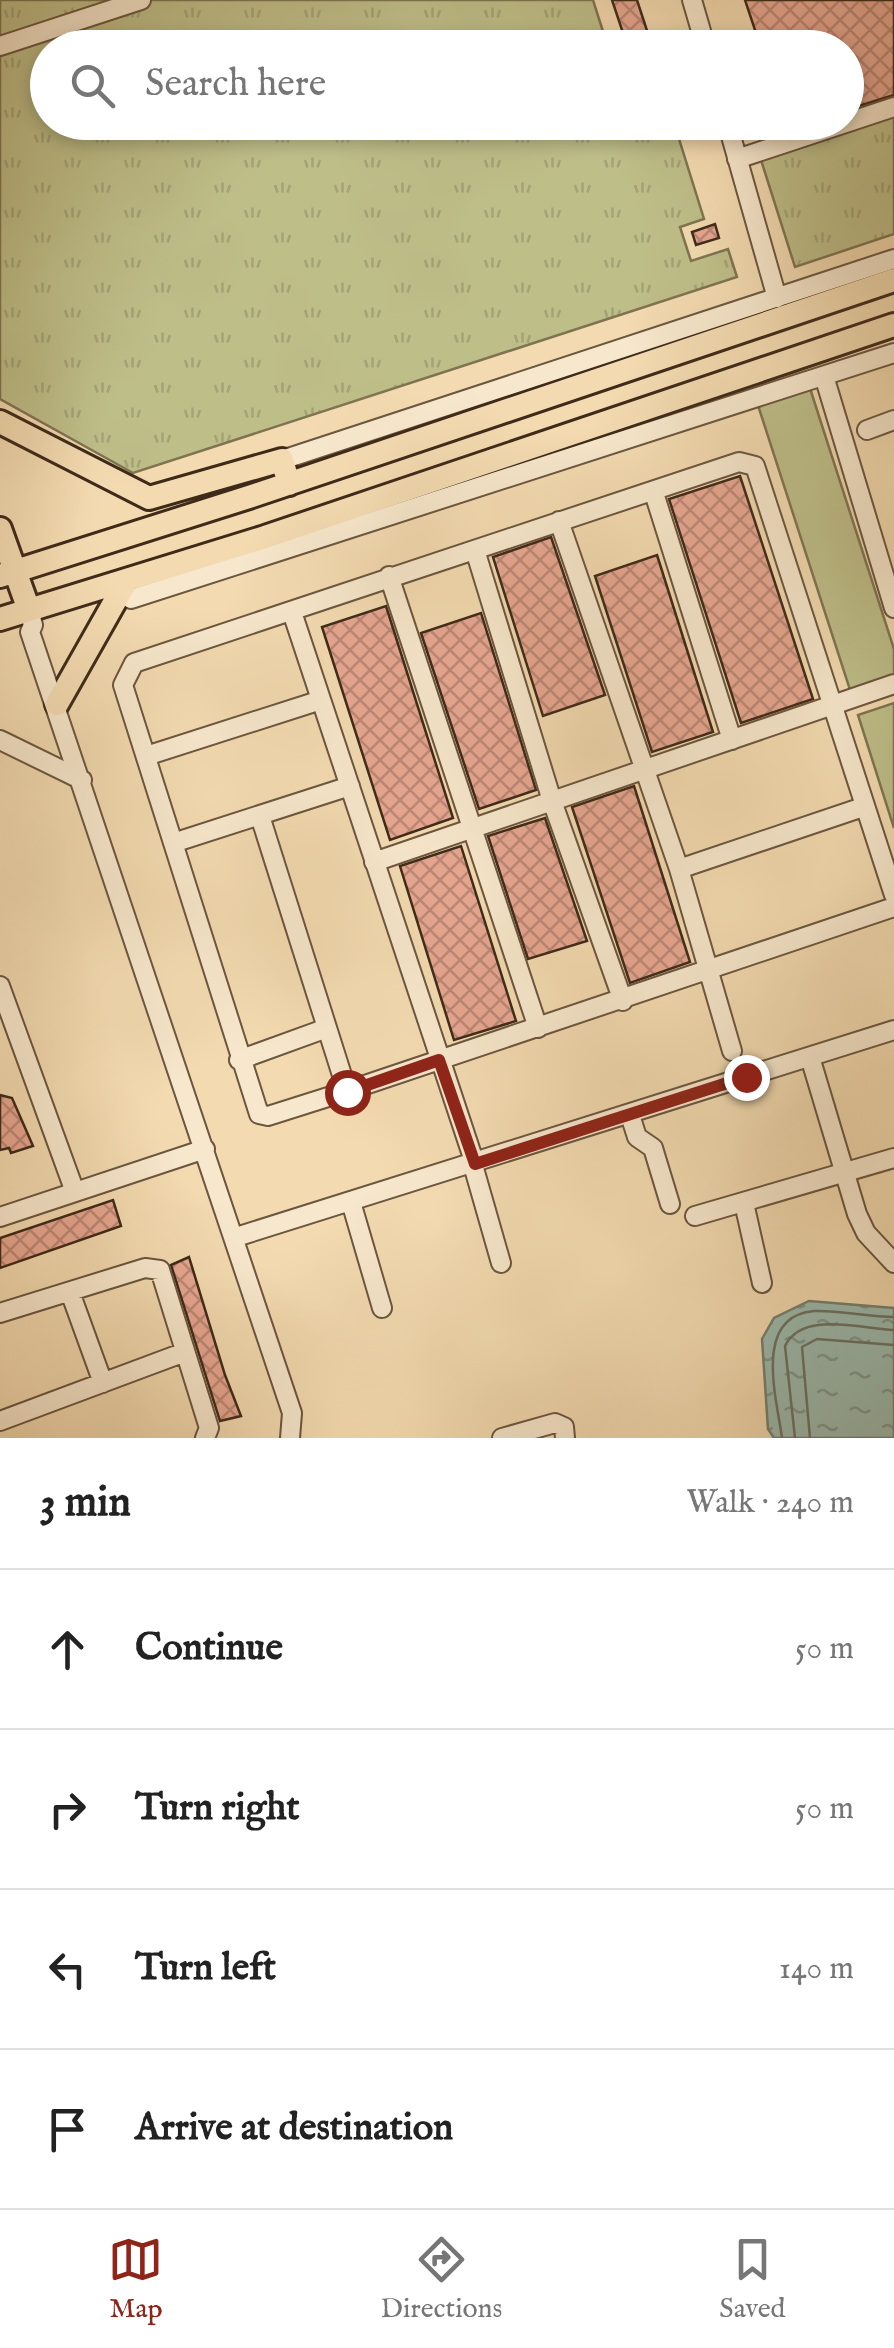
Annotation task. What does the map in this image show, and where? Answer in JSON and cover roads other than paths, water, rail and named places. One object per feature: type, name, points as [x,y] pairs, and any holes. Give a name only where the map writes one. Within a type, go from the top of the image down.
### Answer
[{"type":"main road","points":[[5,576],[894,280]]},
{"type":"main road","points":[[0,530],[5,576],[18,619],[128,590],[307,533],[894,325]]},
{"type":"main road","points":[[0,422],[149,498],[282,460],[289,484]]},
{"type":"main road","points":[[58,704],[128,590]]},
{"type":"street","points":[[49,30],[141,0]]},
{"type":"street","points":[[692,0],[701,30]]},
{"type":"street","points":[[0,46],[30,36]]},
{"type":"street","points":[[864,116],[894,106]]},
{"type":"street","points":[[733,140],[777,298]]},
{"type":"street","points":[[738,159],[794,140]]},
{"type":"street","points":[[282,460],[894,260]]},
{"type":"street","points":[[307,533],[894,353]]},
{"type":"street","points":[[824,376],[894,608]]},
{"type":"street","points":[[867,430],[894,420]]},
{"type":"street","points":[[894,896],[755,466],[738,462],[134,663],[123,685],[259,1114],[268,1116],[347,1092],[894,907]]},
{"type":"street","points":[[654,493],[732,740]]},
{"type":"street","points":[[559,521],[679,869],[732,1051]]},
{"type":"street","points":[[475,550],[552,801],[623,1001]]},
{"type":"street","points":[[389,576],[538,1028]]},
{"type":"street","points":[[292,612],[474,1165],[501,1263]]},
{"type":"street","points":[[18,619],[58,704],[236,1237],[292,1412],[290,1438]]},
{"type":"street","points":[[374,862],[894,684]]},
{"type":"street","points":[[146,756],[321,700]]},
{"type":"street","points":[[0,740],[82,780]]},
{"type":"street","points":[[174,843],[350,786]]},
{"type":"street","points":[[679,869],[863,807]]},
{"type":"street","points":[[260,816],[347,1092]]},
{"type":"street","points":[[0,986],[75,1192]]},
{"type":"street","points":[[239,1060],[327,1028]]},
{"type":"street","points":[[236,1237],[894,1030]]},
{"type":"street","points":[[810,1057],[866,1234],[894,1264]]},
{"type":"street","points":[[630,1115],[637,1137],[653,1148],[670,1204]]},
{"type":"street","points":[[0,1217],[204,1149]]},
{"type":"street","points":[[695,1216],[894,1158]]},
{"type":"street","points":[[352,1202],[382,1308]]},
{"type":"street","points":[[744,1202],[762,1284]]},
{"type":"street","points":[[0,1313],[146,1268],[160,1270],[209,1428],[206,1438]]},
{"type":"street","points":[[70,1292],[103,1383]]},
{"type":"street","points":[[0,1421],[185,1352]]},
{"type":"street","points":[[502,1438],[555,1423],[564,1428],[565,1438]]},
{"type":"water","points":[[809,1301],[894,1308],[894,1438],[774,1438],[768,1429],[762,1339],[774,1318]]}]
